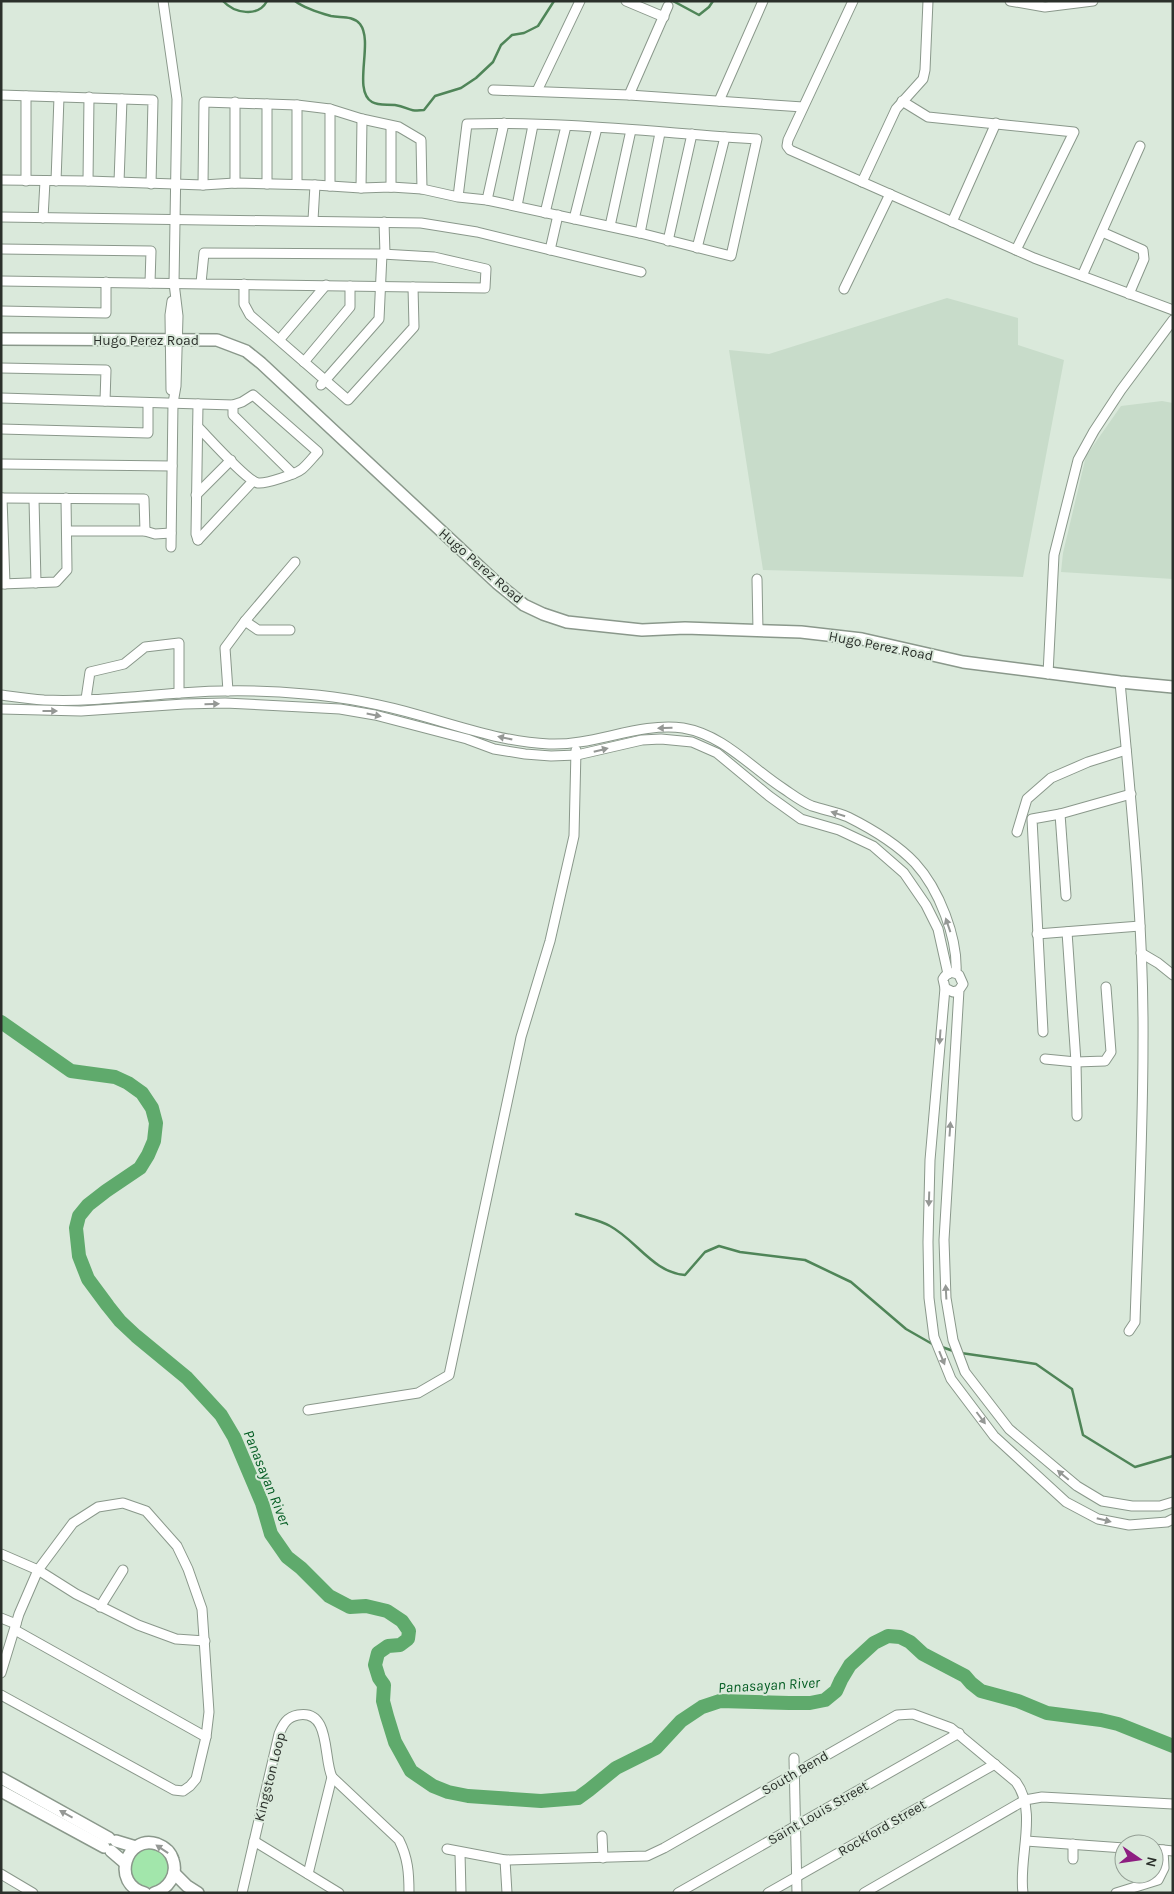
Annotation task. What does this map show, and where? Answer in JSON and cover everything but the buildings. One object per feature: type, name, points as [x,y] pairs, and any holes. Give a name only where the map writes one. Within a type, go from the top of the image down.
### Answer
[{"type":"street","points":[[163,1],[177,99],[174,283],[170,315],[174,340],[170,386],[173,403],[171,547]]},
{"type":"street","points":[[537,91],[580,1]]},
{"type":"street","points":[[626,1],[664,17]]},
{"type":"street","points":[[719,101],[763,1]]},
{"type":"street","points":[[853,1],[803,107],[787,146],[790,150],[1016,250],[1173,310]]},
{"type":"street","points":[[862,182],[896,110],[923,79],[928,1]]},
{"type":"street","points":[[1010,1],[1045,6],[1093,1]]},
{"type":"street","points":[[629,95],[668,6]]},
{"type":"street","points":[[493,90],[629,95],[803,107]]},
{"type":"street","points":[[1,95],[152,100],[151,184]]},
{"type":"street","points":[[26,96],[26,181]]},
{"type":"street","points":[[56,181],[59,97]]},
{"type":"street","points":[[88,181],[89,98]]},
{"type":"street","points":[[119,182],[122,99]]},
{"type":"street","points":[[902,101],[928,117],[1074,132],[1016,250]]},
{"type":"street","points":[[203,185],[204,102],[235,102],[297,105],[330,109],[362,119],[399,127],[421,140],[422,189]]},
{"type":"street","points":[[235,102],[235,183]]},
{"type":"street","points":[[267,104],[267,184]]},
{"type":"street","points":[[297,105],[297,184]]},
{"type":"street","points":[[330,109],[330,186]]},
{"type":"street","points":[[361,188],[362,119]]},
{"type":"street","points":[[1,180],[203,185],[235,183],[297,184],[422,189],[458,197],[487,200],[610,226],[731,256],[757,139],[566,126],[504,123],[467,124],[458,197]]},
{"type":"street","points":[[487,200],[504,123]]},
{"type":"street","points":[[952,222],[996,124]]},
{"type":"street","points":[[517,206],[533,125]]},
{"type":"street","points":[[391,126],[391,187]]},
{"type":"street","points":[[546,213],[566,126]]},
{"type":"street","points":[[574,219],[597,128]]},
{"type":"street","points":[[610,226],[630,130]]},
{"type":"street","points":[[640,233],[660,132]]},
{"type":"street","points":[[668,241],[692,134]]},
{"type":"street","points":[[697,248],[725,137]]},
{"type":"street","points":[[1082,276],[1140,146]]},
{"type":"street","points":[[43,218],[45,181]]},
{"type":"street","points":[[313,220],[315,185]]},
{"type":"street","points":[[844,289],[890,194]]},
{"type":"street","points":[[550,250],[558,215]]},
{"type":"street","points":[[1,217],[421,223],[476,232],[641,272]]},
{"type":"street","points":[[323,382],[380,319],[384,222]]},
{"type":"street","points":[[1102,232],[1143,250],[1144,259],[1129,294]]},
{"type":"street","points":[[1,248],[150,251],[150,283]]},
{"type":"street","points":[[1,280],[201,284],[414,286],[485,288],[486,268],[434,257],[383,254],[204,253],[201,284]]},
{"type":"street","points":[[1,311],[106,313],[106,282]]},
{"type":"street","points":[[244,284],[244,304],[246,310],[280,339],[323,382],[348,400],[414,328],[414,286]]},
{"type":"street","points":[[280,339],[326,285]]},
{"type":"street","points":[[304,362],[350,307],[350,286]]},
{"type":"street","points":[[1048,674],[1054,555],[1078,460],[1094,431],[1121,390],[1173,320]]},
{"type":"street","name":"Hugo Perez Road","points":[[1,339],[217,340],[231,344],[261,363],[497,583],[524,605],[567,622],[642,630],[685,628],[802,632],[862,640],[963,662],[1048,674],[1173,687]]},
{"type":"street","points":[[1,368],[106,370],[105,401]]},
{"type":"street","points":[[1,398],[232,405],[242,402],[253,395],[318,452],[302,470],[259,483],[253,481],[230,460],[198,427]]},
{"type":"street","points":[[1,429],[148,432],[148,402]]},
{"type":"street","points":[[198,404],[196,495],[196,534],[198,540],[253,481]]},
{"type":"street","points":[[232,405],[233,415],[293,474]]},
{"type":"street","points":[[196,495],[230,460]]},
{"type":"street","points":[[1,464],[172,466]]},
{"type":"street","points":[[66,498],[67,570],[56,582],[3,584],[1,498],[34,500],[66,498],[144,499],[145,531]]},
{"type":"street","points":[[34,500],[36,583]]},
{"type":"street","points":[[67,531],[171,533]]},
{"type":"street","points":[[228,691],[225,648],[244,621],[295,562]]},
{"type":"street","points":[[757,579],[758,631]]},
{"type":"street","points":[[244,621],[258,630],[290,630]]},
{"type":"street","points":[[86,699],[90,672],[124,664],[145,647],[179,643],[179,693]]},
{"type":"street","points":[[1120,682],[1131,794],[1140,926],[1143,1044],[1136,1302],[1135,1322],[1129,1331]]},
{"type":"street","points":[[1,695],[46,700],[124,698],[228,691],[273,692],[344,698],[420,716],[470,731],[525,742],[575,744],[625,733],[660,728],[681,728],[695,731],[723,744],[774,783],[810,805],[845,816],[883,836],[915,864],[932,888],[949,926],[956,956],[952,973],[944,979],[945,988],[930,1160],[928,1233],[929,1298],[934,1337],[951,1379],[994,1436],[1066,1502],[1098,1519],[1129,1526],[1173,1520]]},
{"type":"street","points":[[1,709],[81,711],[224,703],[340,709],[376,715],[467,739],[494,749],[551,756],[577,755],[642,740],[661,739],[692,742],[717,753],[768,796],[801,819],[839,830],[873,846],[904,873],[926,904],[938,929],[952,973],[963,980],[959,990],[944,1240],[946,1298],[953,1340],[965,1372],[1010,1429],[1077,1486],[1102,1500],[1132,1506],[1160,1506],[1173,1502]]},
{"type":"street","points":[[692,742],[695,731]]},
{"type":"street","points":[[308,1410],[418,1393],[450,1376],[521,1037],[550,941],[574,836],[577,755],[575,744]]},
{"type":"street","points":[[1017,832],[1028,799],[1051,778],[1088,762],[1126,750]]},
{"type":"street","points":[[1043,1032],[1032,819],[1060,814],[1131,794]]},
{"type":"street","points":[[1060,814],[1066,896]]},
{"type":"street","points":[[1037,934],[1140,926]]},
{"type":"street","points":[[1067,932],[1076,1062],[1077,1116]]},
{"type":"street","points":[[1141,953],[1158,962],[1173,975]]},
{"type":"street","points":[[1045,1059],[1076,1062],[1105,1061],[1111,1052],[1106,987]]},
{"type":"street","points":[[945,988],[950,992],[959,990]]},
{"type":"street","points":[[1,1673],[15,1627],[38,1570],[74,1523],[98,1507],[123,1502],[146,1511],[177,1546],[188,1568],[202,1609],[209,1712],[206,1738],[196,1779],[183,1791],[174,1790],[1,1696]]},
{"type":"street","points":[[1,1554],[38,1570],[100,1607],[156,1632],[176,1639],[205,1641]]},
{"type":"street","points":[[100,1607],[123,1570]]},
{"type":"street","points":[[1,1618],[206,1738]]},
{"type":"street","name":"South Bend","points":[[447,1850],[505,1860],[640,1857],[656,1852],[904,1713],[913,1714],[944,1725],[959,1733],[1016,1782],[1021,1789],[1025,1800],[1026,1841],[1022,1890]]},
{"type":"street","name":"Kingston Loop","points":[[242,1893],[279,1734],[283,1724],[289,1718],[305,1714],[314,1717],[321,1725],[326,1743],[328,1768],[332,1777]]},
{"type":"street","name":"Saint Louis Street","points":[[678,1893],[959,1733]]},
{"type":"street","points":[[794,1758],[797,1893]]},
{"type":"street","name":"Rockford Street","points":[[768,1893],[995,1764]]},
{"type":"street","points":[[308,1874],[332,1777],[399,1840],[406,1853],[409,1870],[409,1893]]},
{"type":"street","points":[[1,1778],[110,1844],[125,1863]]},
{"type":"street","points":[[1,1792],[110,1844],[136,1847],[150,1843],[163,1847],[172,1858],[174,1873],[168,1884],[158,1892]]},
{"type":"street","points":[[864,1893],[1025,1800],[1042,1797],[1173,1804]]},
{"type":"street","points":[[602,1836],[603,1858]]},
{"type":"street","points":[[254,1841],[339,1893]]},
{"type":"street","points":[[1026,1841],[1114,1847]]},
{"type":"street","points":[[1073,1844],[1073,1859]]},
{"type":"street","points":[[136,1847],[125,1863],[125,1874],[130,1883],[145,1893]]},
{"type":"street","points":[[460,1853],[461,1893]]},
{"type":"street","points":[[505,1860],[507,1893]]},
{"type":"street","points":[[174,1873],[187,1886],[198,1893]]},
{"type":"street","points":[[1,1874],[33,1893]]},
{"type":"street","points":[[1116,1893],[1145,1884]]},
{"type":"street","points":[[1013,1893],[1022,1890]]},
{"type":"shaded area","points":[[947,298],[1018,318],[1018,345],[1064,360],[1023,577],[763,570],[729,350],[769,354]]},
{"type":"shaded area","points":[[1162,401],[1173,403],[1173,579],[1061,572],[1063,553],[1086,456],[1121,406]]},
{"type":"green space","points":[[149,1849],[162,1855],[168,1868],[162,1881],[149,1887],[136,1881],[130,1868],[136,1855]]},
{"type":"waterway","points":[[223,1],[239,11],[246,12],[258,10],[267,1]]},
{"type":"waterway","points":[[295,1],[307,8],[331,16],[350,18],[357,21],[364,32],[363,77],[366,96],[377,104],[395,105],[411,110],[424,110],[435,96],[461,88],[476,78],[493,62],[501,45],[512,35],[524,33],[538,26],[554,1]]},
{"type":"waterway","points":[[673,1],[699,15],[713,1]]},
{"type":"waterway","name":"Panasayan River","points":[[1,1022],[71,1071],[115,1077],[128,1083],[142,1093],[152,1108],[156,1123],[154,1141],[140,1168],[88,1205],[79,1216],[76,1228],[79,1256],[88,1279],[120,1321],[187,1378],[221,1415],[234,1437],[262,1503],[271,1534],[287,1557],[329,1596],[350,1607],[366,1606],[387,1611],[402,1621],[409,1631],[408,1639],[400,1645],[388,1646],[378,1653],[375,1665],[379,1678],[384,1685],[383,1701],[395,1742],[411,1771],[433,1786],[448,1792],[468,1796],[541,1801],[578,1798],[616,1768],[656,1748],[681,1721],[702,1707],[720,1701],[810,1703],[825,1700],[836,1691],[850,1665],[874,1643],[888,1636],[900,1637],[910,1642],[923,1654],[965,1676],[981,1691],[1018,1701],[1047,1713],[1118,1724],[1173,1746]]},
{"type":"waterway","points":[[576,1214],[610,1226],[655,1262],[674,1273],[685,1275],[705,1252],[719,1246],[740,1252],[805,1260],[851,1282],[906,1329],[934,1345]]},
{"type":"waterway","points":[[942,1347],[956,1352]]},
{"type":"waterway","points":[[961,1353],[1036,1364],[1072,1389],[1083,1435],[1135,1467],[1173,1456]]}]
